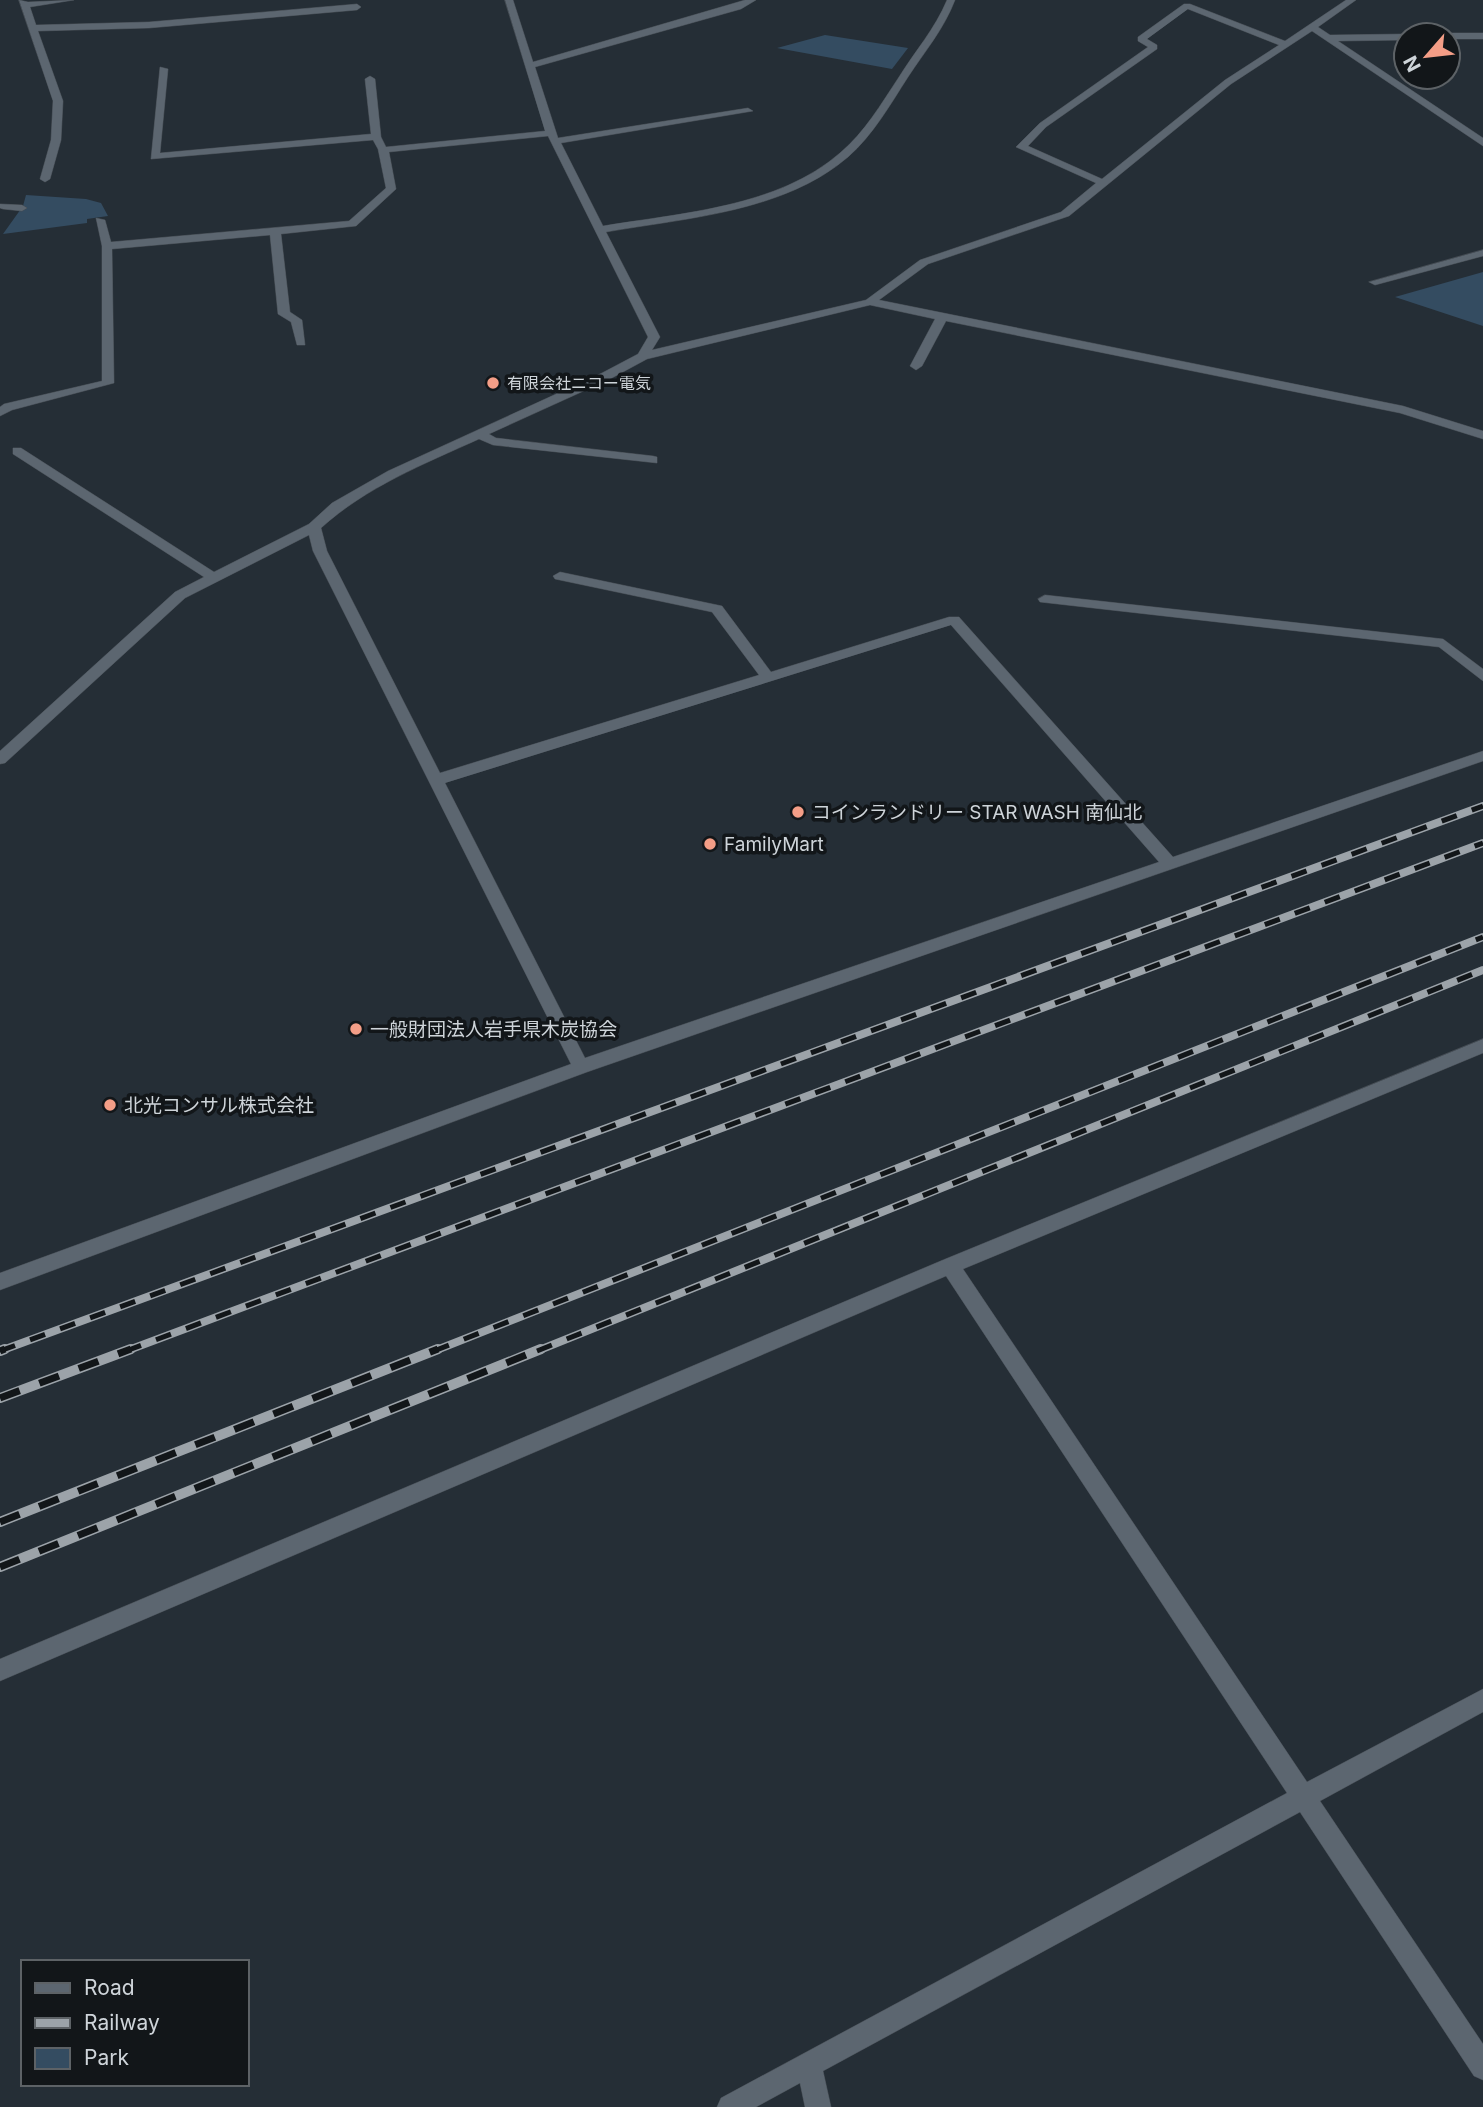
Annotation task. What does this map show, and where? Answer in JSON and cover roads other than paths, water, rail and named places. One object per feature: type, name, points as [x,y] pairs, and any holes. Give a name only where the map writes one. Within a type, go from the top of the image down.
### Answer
[{"type":"street","points":[[45,179],[57,140],[58,101],[25,3],[70,0]]},
{"type":"street","points":[[509,0],[553,137],[654,337],[643,356]]},
{"type":"street","points":[[528,66],[738,8],[752,0]]},
{"type":"street","points":[[601,230],[712,210],[782,190],[813,176],[842,158],[878,119],[905,75],[942,25],[951,0]]},
{"type":"street","points":[[0,759],[180,595],[314,527],[337,506],[393,474],[607,376],[643,356],[870,302],[924,262],[1065,214],[1228,82],[1352,0]]},
{"type":"street","points":[[1104,183],[1021,147],[1043,124],[1154,47],[1140,39],[1187,6],[1285,44]]},
{"type":"street","points":[[34,28],[149,25],[356,7]]},
{"type":"street","points":[[1312,27],[1483,142]]},
{"type":"street","points":[[1462,36],[1483,36]]},
{"type":"street","points":[[1326,38],[1392,37]]},
{"type":"street","points":[[163,69],[155,157],[376,137]]},
{"type":"street","points":[[107,246],[352,224],[391,188],[383,150],[376,137],[370,79]]},
{"type":"street","points":[[383,150],[553,137],[748,111]]},
{"type":"street","points":[[3,206],[22,208]]},
{"type":"street","points":[[0,412],[8,407],[108,383],[107,246],[100,220]]},
{"type":"street","points":[[275,231],[284,314],[296,320],[302,343]]},
{"type":"street","points":[[1375,282],[1483,253]]},
{"type":"street","points":[[870,302],[1403,410],[1483,435]]},
{"type":"street","points":[[916,366],[942,317]]},
{"type":"street","points":[[479,434],[493,441],[653,460]]},
{"type":"street","points":[[17,451],[214,578]]},
{"type":"street","points":[[314,527],[320,551],[581,1067]]},
{"type":"street","points":[[560,576],[717,609],[768,677]]},
{"type":"street","points":[[1045,599],[1443,643],[1483,676]]},
{"type":"street","points":[[436,780],[954,620],[1171,865]]},
{"type":"street","points":[[0,1282],[581,1067],[1483,757]]},
{"type":"street","points":[[0,1670],[950,1266],[1483,1046]]},
{"type":"street","points":[[950,1266],[1483,2067]]},
{"type":"street","points":[[730,2107],[1483,1700]]},
{"type":"street","points":[[808,2065],[818,2107]]},
{"type":"railway","points":[[5,1349],[0,1351],[1483,806]]},
{"type":"railway","points":[[126,1351],[1483,843]]},
{"type":"railway","points":[[434,1351],[1483,937]]},
{"type":"railway","points":[[537,1351],[1483,970]]},
{"type":"railway","points":[[0,1398],[131,1349]]},
{"type":"railway","points":[[0,1522],[438,1349]]},
{"type":"railway","points":[[0,1567],[541,1349]]},
{"type":"place","name":"有限会社ニコー電気","points":[[493,383]]},
{"type":"place","name":"コインランドリー STAR WASH 南仙北","points":[[798,812]]},
{"type":"place","name":"FamilyMart","points":[[710,844]]},
{"type":"place","name":"一般財団法人岩手県木炭協会","points":[[356,1029]]},
{"type":"place","name":"北光コンサル株式会社","points":[[110,1105]]}]
